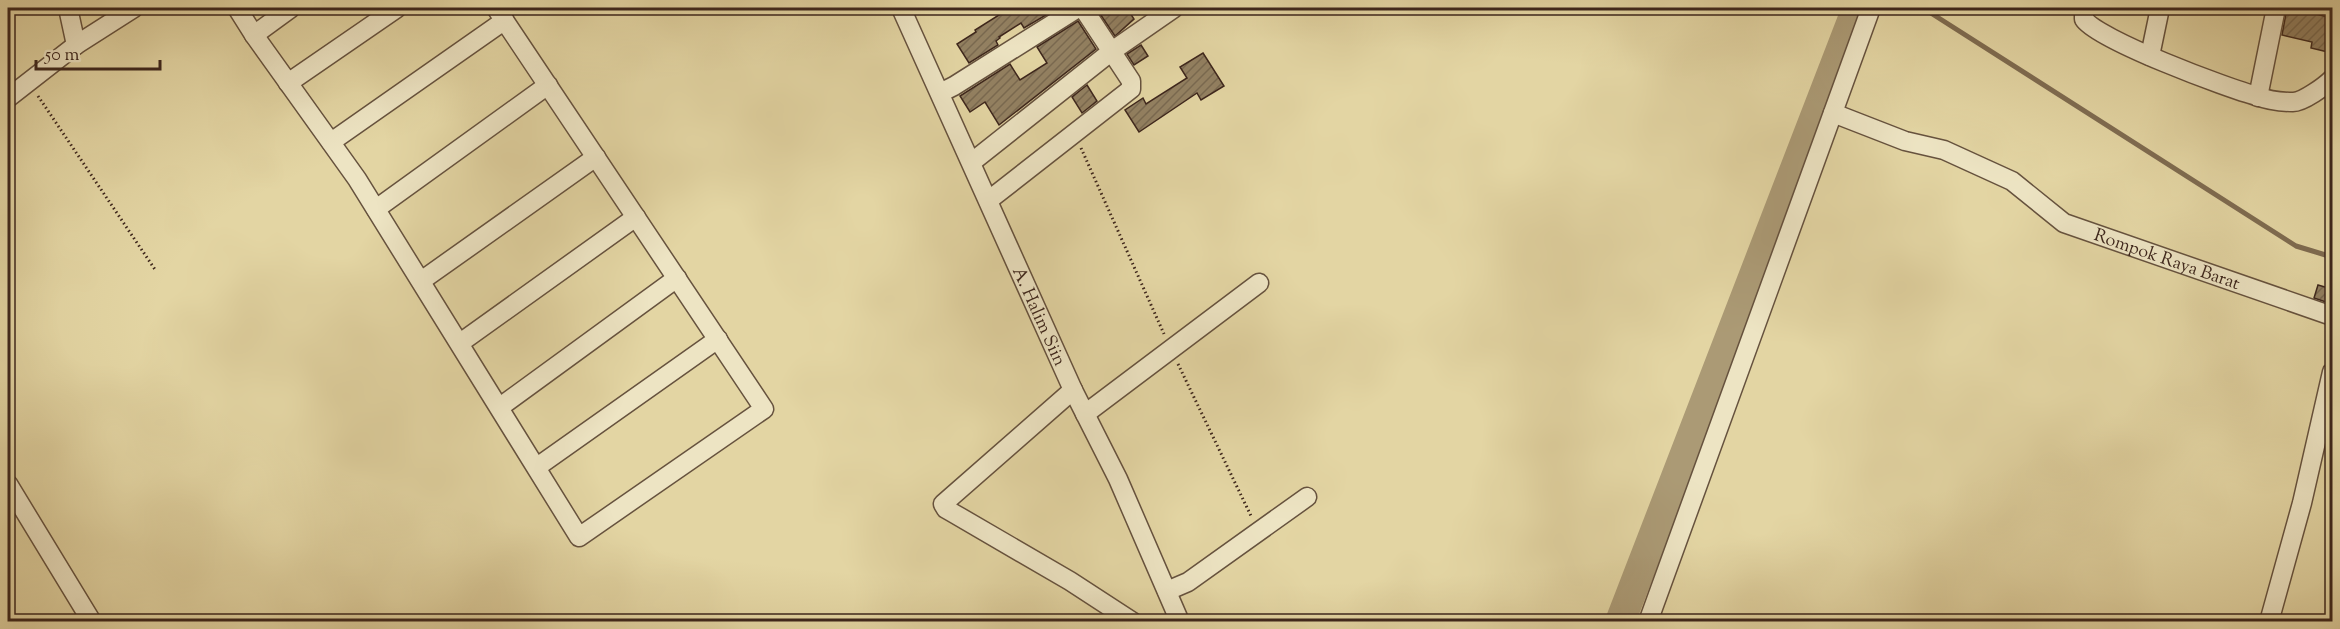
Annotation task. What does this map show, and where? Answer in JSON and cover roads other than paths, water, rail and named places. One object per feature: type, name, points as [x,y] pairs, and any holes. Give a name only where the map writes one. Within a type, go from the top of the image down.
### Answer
[{"type":"street","points":[[68,8],[76,45]]},
{"type":"street","points":[[8,98],[76,45],[134,8]]},
{"type":"street","points":[[237,8],[376,209],[579,537],[764,409],[500,13]]},
{"type":"street","points":[[254,35],[291,8]]},
{"type":"street","points":[[288,83],[398,8]]},
{"type":"street","name":"A. Halim Siin","points":[[901,8],[1073,390],[1118,479],[1177,586],[1180,621]]},
{"type":"street","points":[[940,93],[1078,8]]},
{"type":"street","points":[[989,200],[1131,89],[1131,81],[1083,8]]},
{"type":"street","points":[[972,162],[1112,51],[1174,8]]},
{"type":"street","points":[[1648,621],[1871,8]]},
{"type":"street","points":[[2084,8],[2084,19],[2090,26],[2150,56],[2258,97],[2296,102],[2324,87],[2332,79]]},
{"type":"street","points":[[2150,56],[2160,8]]},
{"type":"street","points":[[2258,97],[2276,8]]},
{"type":"street","points":[[331,142],[479,40],[501,23],[500,13]]},
{"type":"street","points":[[376,209],[548,85]]},
{"type":"street","name":"Rompok Raya Barat","points":[[1833,112],[1905,141],[1944,150],[2012,181],[2064,223],[2332,316]]},
{"type":"street","points":[[421,281],[596,157]]},
{"type":"street","points":[[460,343],[636,217]]},
{"type":"street","points":[[500,407],[677,279]]},
{"type":"street","points":[[1085,414],[1259,282]]},
{"type":"street","points":[[537,467],[718,339]]},
{"type":"street","points":[[2269,621],[2302,503],[2332,372]]},
{"type":"street","points":[[1073,390],[943,504],[946,509],[963,520],[1070,581],[1133,621]]},
{"type":"street","points":[[8,484],[92,621]]},
{"type":"street","points":[[1177,586],[1307,497]]},
{"type":"waterway","points":[[1620,622],[1857,8]]},
{"type":"waterway","points":[[1923,8],[2296,246],[2332,257]]}]
